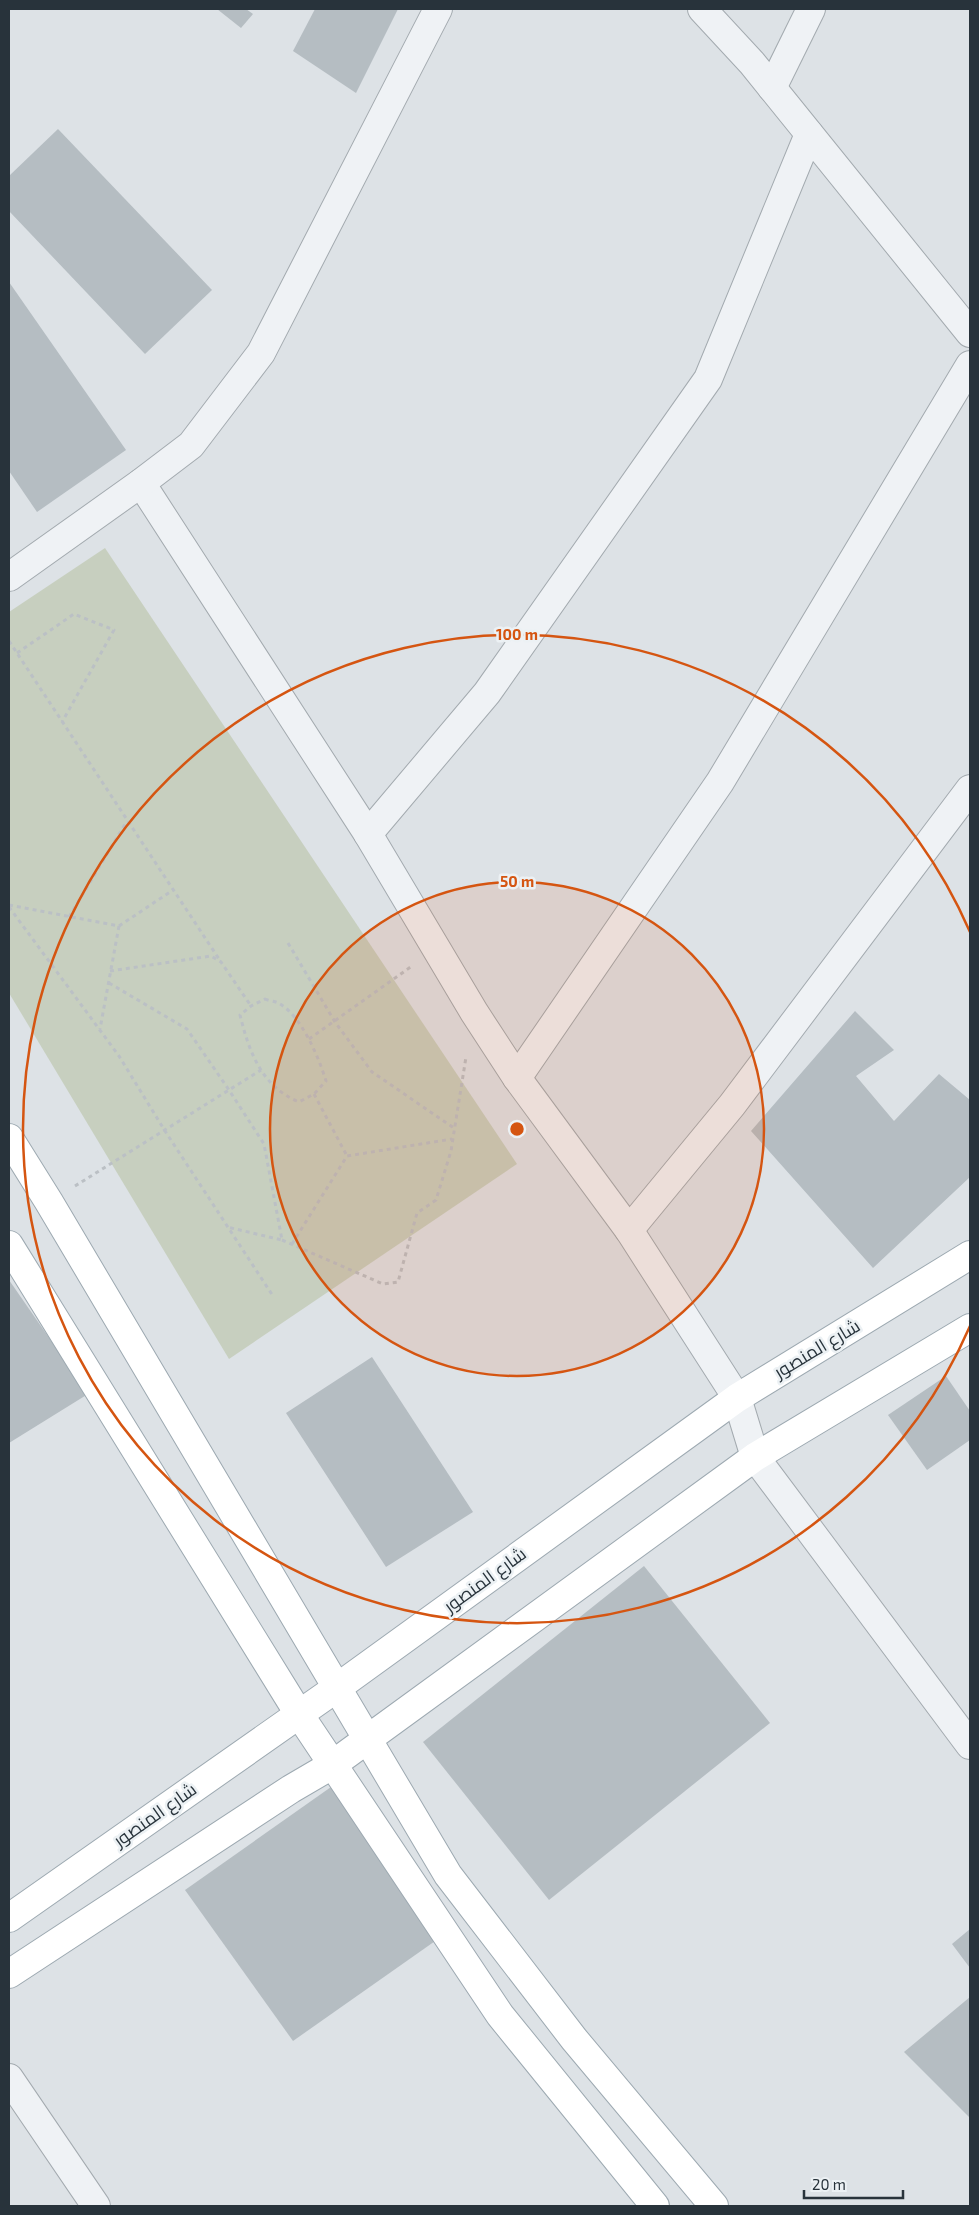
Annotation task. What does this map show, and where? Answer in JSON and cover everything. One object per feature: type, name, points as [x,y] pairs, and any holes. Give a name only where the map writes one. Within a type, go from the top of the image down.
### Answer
[{"type":"main road","points":[[9,1138],[338,1687],[448,1875],[574,2039],[714,2206]]},
{"type":"main road","points":[[9,1245],[299,1714],[500,2015],[655,2206]]},
{"type":"main road","name":"شارع المنصور","points":[[9,1918],[338,1687],[737,1398],[970,1255]]},
{"type":"main road","points":[[9,1974],[282,1795],[332,1765],[755,1457],[970,1328]]},
{"type":"street","points":[[9,577],[141,484],[191,445],[261,353],[438,9]]},
{"type":"street","points":[[702,9],[752,63],[970,333]]},
{"type":"street","points":[[772,88],[811,9]]},
{"type":"street","points":[[368,834],[487,693],[708,379],[809,134]]},
{"type":"street","points":[[517,1078],[720,782],[970,366]]},
{"type":"street","points":[[141,484],[368,834],[474,1012],[517,1078],[629,1230],[737,1398],[755,1457],[970,1745]]},
{"type":"street","points":[[629,1230],[732,1105],[970,789]]},
{"type":"street","points":[[9,2078],[96,2206]]},
{"type":"path","points":[[17,653],[74,614],[114,630],[62,722]]},
{"type":"path","points":[[9,641],[251,1006]]},
{"type":"path","points":[[69,917],[128,821]]},
{"type":"path","points":[[9,906],[118,926],[173,890]]},
{"type":"path","points":[[9,906],[119,1056],[165,1131],[273,1296]]},
{"type":"path","points":[[100,1029],[118,926]]},
{"type":"path","points":[[288,942],[335,1022],[372,1072],[454,1128]]},
{"type":"path","points":[[309,1039],[437,949]]},
{"type":"path","points":[[110,971],[211,956],[221,962]]},
{"type":"path","points":[[108,982],[187,1029],[229,1090],[264,1144],[282,1240]]},
{"type":"path","points":[[265,999],[280,1003],[292,1015],[309,1039],[321,1064],[326,1082],[314,1094],[299,1102],[282,1095],[261,1070],[248,1045],[240,1015],[251,1006],[265,999]]},
{"type":"path","points":[[228,1227],[282,1240],[383,1284],[398,1282],[417,1212],[436,1200],[451,1152],[474,1012]]},
{"type":"path","points":[[49,1202],[261,1070]]},
{"type":"path","points":[[314,1094],[347,1156]]},
{"type":"path","points":[[292,1244],[347,1156],[452,1139]]},
{"type":"green space","points":[[105,548],[517,1164],[229,1359],[9,993],[9,612]]},
{"type":"building","points":[[217,9],[246,9],[253,14],[241,28]]},
{"type":"building","points":[[315,9],[398,9],[356,93],[293,51]]},
{"type":"building","points":[[58,129],[212,290],[145,354],[9,211],[9,176]]},
{"type":"building","points":[[9,282],[126,450],[37,512],[9,471]]},
{"type":"building","points":[[855,1011],[894,1050],[856,1076],[894,1121],[939,1074],[970,1100],[970,1177],[873,1268],[751,1131]]},
{"type":"building","points":[[9,1280],[88,1394],[9,1443]]},
{"type":"building","points":[[372,1357],[473,1512],[386,1567],[286,1413]]},
{"type":"building","points":[[946,1376],[970,1411],[970,1440],[927,1470],[888,1415]]},
{"type":"building","points":[[644,1566],[770,1723],[549,1900],[423,1742]]},
{"type":"building","points":[[331,1787],[438,1939],[293,2041],[185,1890]]},
{"type":"building","points":[[970,1929],[970,1968],[952,1944]]},
{"type":"building","points":[[970,1997],[970,2118],[904,2052]]}]
